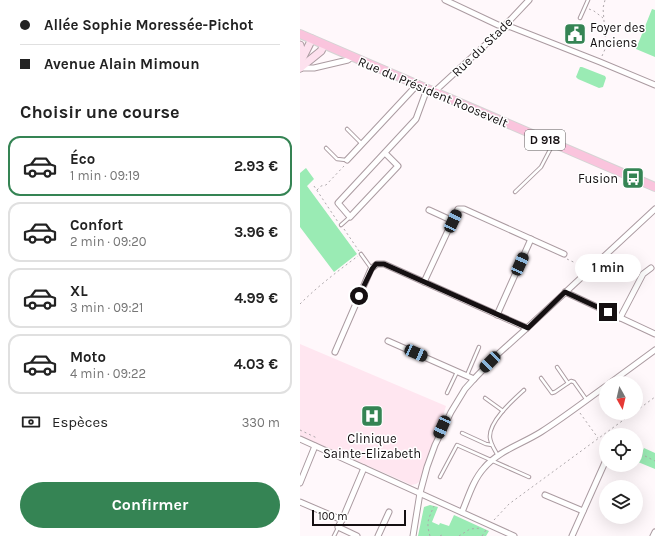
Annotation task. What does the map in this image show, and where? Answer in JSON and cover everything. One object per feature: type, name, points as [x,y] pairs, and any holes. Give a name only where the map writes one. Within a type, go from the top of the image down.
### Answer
[{"type":"main road","name":"Rue du Président Roosevelt","points":[[300,34],[655,187]]},
{"type":"street","points":[[445,0],[498,25],[511,27],[655,85]]},
{"type":"street","name":"Rue du Stade","points":[[431,91],[504,26],[529,0]]},
{"type":"street","points":[[302,58],[312,40]]},
{"type":"street","points":[[300,45],[302,58],[300,68]]},
{"type":"street","points":[[300,68],[321,50],[324,45]]},
{"type":"street","points":[[300,68],[314,68],[348,60],[352,57]]},
{"type":"street","points":[[347,160],[417,85]]},
{"type":"street","points":[[385,153],[398,166],[350,217],[338,203],[416,119],[431,91]]},
{"type":"street","points":[[424,282],[458,209],[464,209],[564,254]]},
{"type":"street","points":[[413,536],[420,494],[434,445],[442,427],[457,401],[474,379],[498,354],[528,328],[655,209]]},
{"type":"street","points":[[428,210],[453,221]]},
{"type":"street","points":[[497,314],[531,239]]},
{"type":"street","points":[[334,352],[372,269],[376,264],[384,264],[528,328]]},
{"type":"street","points":[[620,318],[643,274],[651,268]]},
{"type":"street","points":[[565,292],[655,334]]},
{"type":"street","points":[[388,341],[474,379]]},
{"type":"street","points":[[620,376],[655,350]]},
{"type":"street","points":[[462,512],[475,481],[484,467],[498,456],[541,432],[599,391]]},
{"type":"street","points":[[300,439],[462,512],[488,526],[514,536]]},
{"type":"street","points":[[300,483],[315,446]]},
{"type":"street","points":[[357,536],[338,527],[364,468]]},
{"type":"street","points":[[572,536],[601,472]]},
{"type":"street","points":[[545,495],[583,511]]},
{"type":"street","points":[[300,502],[342,520]]},
{"type":"street","points":[[378,536],[388,512]]},
{"type":"street","points":[[653,536],[655,532]]},
{"type":"lane","points":[[580,18],[588,0]]},
{"type":"lane","points":[[346,129],[362,144]]},
{"type":"lane","points":[[515,192],[541,167],[553,144]]},
{"type":"lane","points":[[326,148],[337,159],[347,160]]},
{"type":"lane","points":[[341,225],[350,217]]},
{"type":"lane","points":[[361,254],[372,269]]},
{"type":"lane","points":[[466,375],[479,348]]},
{"type":"lane","points":[[557,367],[568,383]]},
{"type":"lane","points":[[447,393],[457,371]]},
{"type":"lane","points":[[541,378],[552,392],[555,392],[571,381],[574,382],[586,400]]},
{"type":"lane","points":[[498,456],[492,445],[490,431],[497,418],[524,390]]},
{"type":"lane","points":[[485,398],[503,411]]},
{"type":"lane","points":[[462,433],[486,444],[492,445]]},
{"type":"lane","points":[[440,477],[456,445],[529,477]]},
{"type":"lane","points":[[334,536],[338,527]]},
{"type":"path","points":[[600,62],[606,47],[603,8],[605,0]]},
{"type":"path","points":[[585,7],[604,18]]},
{"type":"path","points":[[314,186],[316,190],[321,186],[326,185],[347,163],[347,160]]},
{"type":"path","points":[[300,304],[313,291],[361,254]]},
{"type":"path","points":[[564,254],[567,259],[590,270]]},
{"type":"path","points":[[643,406],[655,397]]},
{"type":"path","points":[[482,536],[488,526],[509,504],[599,438],[576,408]]},
{"type":"path","points":[[613,428],[623,420]]},
{"type":"path","points":[[300,430],[317,438],[315,446]]},
{"type":"path","points":[[643,455],[655,461]]},
{"type":"path","points":[[430,536],[428,522],[437,501]]},
{"type":"path","points":[[459,536],[470,529],[488,526]]},
{"type":"path","points":[[440,536],[444,536]]},
{"type":"shaded area","name":"Clinique Sainte-Elizabeth","points":[[300,344],[446,406],[419,482],[411,485],[300,436]]},
{"type":"green space","points":[[652,9],[655,10],[655,57],[636,49]]},
{"type":"green space","points":[[580,67],[605,76],[606,78],[603,87],[599,88],[578,79],[576,77]]},
{"type":"green space","points":[[306,168],[314,179],[307,186],[357,254],[334,272],[300,227],[300,173]]},
{"type":"green space","points":[[644,448],[655,453],[655,469],[643,464]]},
{"type":"green space","points":[[430,505],[438,507],[432,522],[439,525],[440,523],[449,526],[454,515],[489,531],[486,536],[418,536],[424,507]]},
{"type":"place","name":"Foyer des Anciens","points":[[575,34]]},
{"type":"place","name":"Fusion","points":[[633,178]]},
{"type":"place","name":"Clinique Sainte-Elizabeth","points":[[372,416]]},
{"type":"route","points":[[359,296],[372,269],[376,264],[384,264],[528,328],[565,292],[608,312]]}]
